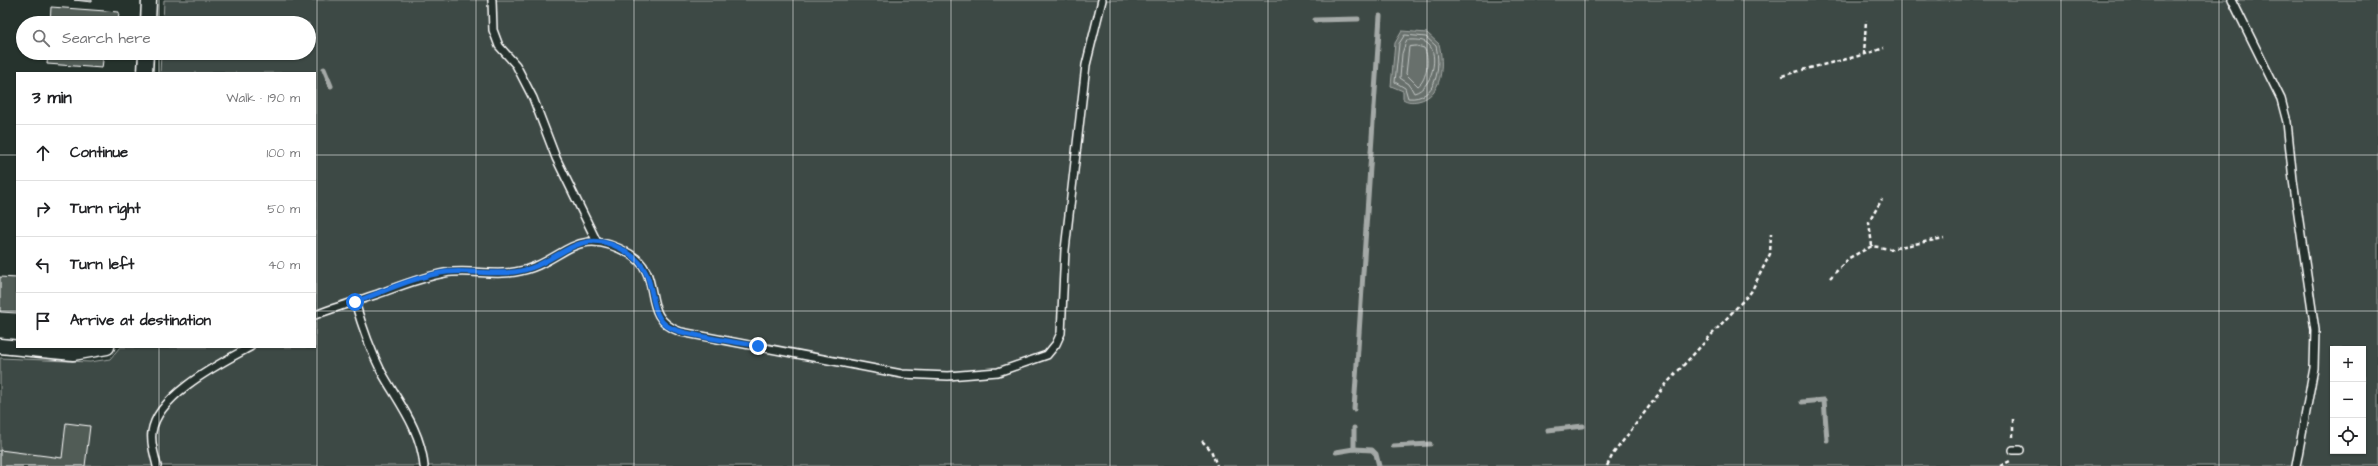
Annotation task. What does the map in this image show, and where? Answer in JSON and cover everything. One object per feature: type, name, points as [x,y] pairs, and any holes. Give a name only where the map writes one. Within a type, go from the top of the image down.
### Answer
[{"type":"street","points":[[148,0],[148,16]]},
{"type":"street","points":[[145,72],[146,60]]},
{"type":"street","points":[[0,346],[16,348]]},
{"type":"street","points":[[21,348],[73,353],[101,348]]},
{"type":"lane","points":[[492,0],[493,30],[499,46],[516,65],[533,98],[556,158],[596,240]]},
{"type":"lane","points":[[316,315],[425,277],[446,272],[521,271],[540,264],[577,243],[596,240],[616,246],[632,255],[641,264],[647,271],[658,316],[669,328],[681,332],[855,366],[929,376],[973,375],[998,372],[1047,355],[1056,344],[1061,333],[1065,250],[1086,65],[1102,0]]},
{"type":"lane","points":[[2232,0],[2281,99],[2287,122],[2292,180],[2315,330],[2314,368],[2296,466]]},
{"type":"lane","points":[[355,302],[381,370],[410,418],[419,440],[424,466]]},
{"type":"lane","points":[[157,466],[152,433],[162,410],[194,381],[220,363],[248,348]]},
{"type":"path","points":[[1864,55],[1866,20]]},
{"type":"path","points":[[1782,76],[1809,67],[1864,55],[1884,48]]},
{"type":"path","points":[[1872,246],[1869,222],[1882,199]]},
{"type":"path","points":[[1607,466],[1613,454],[1667,383],[1751,292],[1770,254],[1771,234]]},
{"type":"path","points":[[1830,278],[1849,258],[1872,246],[1890,249],[1944,238]]},
{"type":"path","points":[[1202,441],[1211,450],[1217,466]]},
{"type":"shaded area","points":[[164,0],[2378,0],[2378,466],[0,466],[0,358],[90,362],[110,359],[119,348],[316,348],[316,72],[160,72],[161,60],[316,60],[316,16],[163,16]]},
{"type":"water","points":[[1402,31],[1427,33],[1439,44],[1441,52],[1441,70],[1437,86],[1433,93],[1418,101],[1410,102],[1403,99],[1403,91],[1391,86],[1395,43]]},
{"type":"building","points":[[74,0],[92,0],[92,2]]},
{"type":"building","points":[[51,7],[119,12],[119,16],[50,16]]},
{"type":"building","points":[[47,60],[103,60],[102,68],[47,64]]},
{"type":"building","points":[[0,277],[16,278],[16,313],[0,312]]},
{"type":"building","points":[[66,423],[90,426],[85,466],[0,466],[0,450],[62,458]]},
{"type":"waterway","points":[[1354,409],[1380,16]]},
{"type":"waterway","points":[[1315,20],[1358,19]]},
{"type":"waterway","points":[[324,69],[331,86]]},
{"type":"waterway","points":[[1802,402],[1824,400],[1827,440]]},
{"type":"waterway","points":[[1548,430],[1583,426]]},
{"type":"waterway","points":[[1354,428],[1354,449]]},
{"type":"waterway","points":[[1393,446],[1430,444]]},
{"type":"waterway","points":[[1336,452],[1354,449],[1372,450],[1376,454],[1379,466]]},
{"type":"route","points":[[355,302],[425,277],[446,272],[472,271],[494,273],[514,272],[528,269],[540,264],[577,243],[596,240],[616,246],[632,255],[647,271],[658,316],[669,328],[681,332],[758,346]]}]
